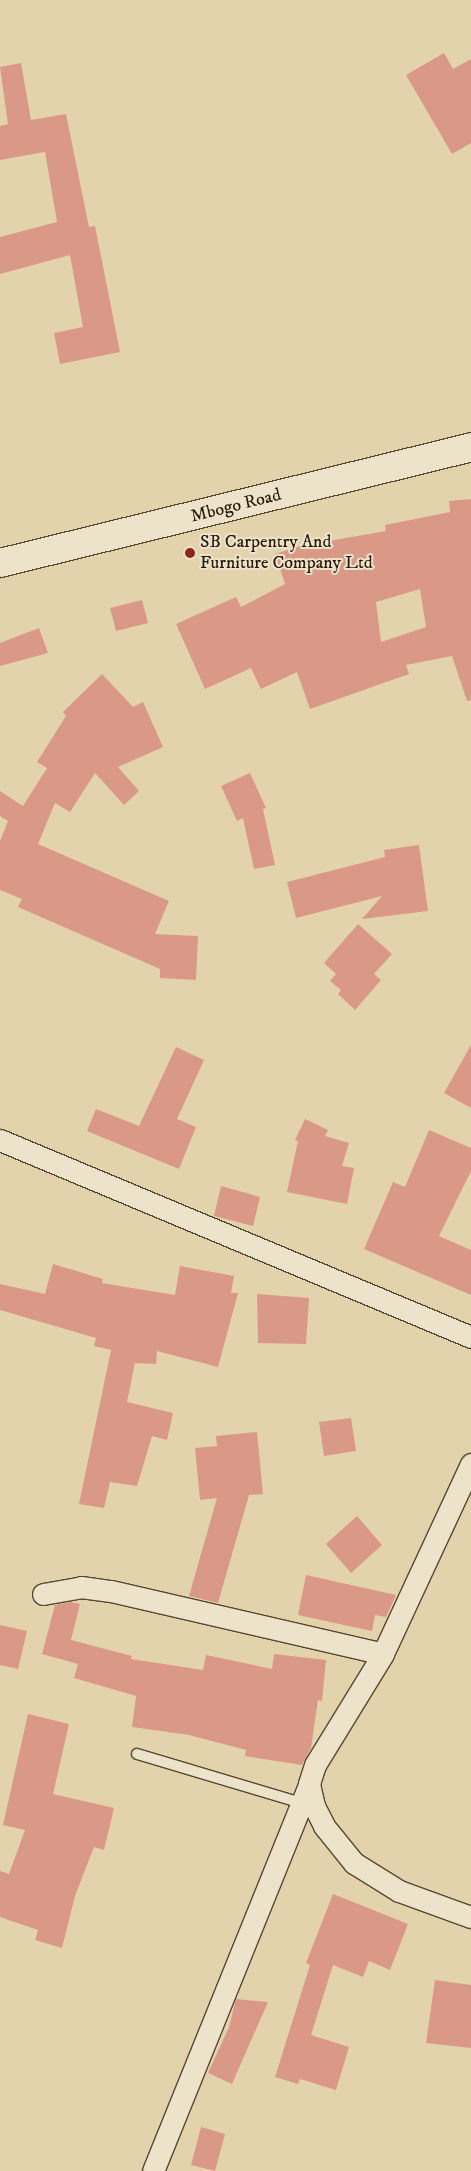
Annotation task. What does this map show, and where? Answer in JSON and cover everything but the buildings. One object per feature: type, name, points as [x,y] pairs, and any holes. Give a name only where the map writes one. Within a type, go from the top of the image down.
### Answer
[{"type":"main road","name":"Mbogo Road","points":[[6,566],[471,447]]},
{"type":"street","points":[[0,1140],[471,1337]]},
{"type":"street","points":[[153,2171],[315,1765],[383,1654],[471,1464]]},
{"type":"street","points":[[43,1594],[81,1587],[111,1591],[383,1654]]},
{"type":"street","points":[[305,1794],[314,1806],[324,1826],[354,1863],[400,1891],[471,1917]]},
{"type":"lane","points":[[138,1754],[305,1794]]},
{"type":"place","name":"SB Carpentry And Furniture Company Ltd","points":[[190,553]]}]
